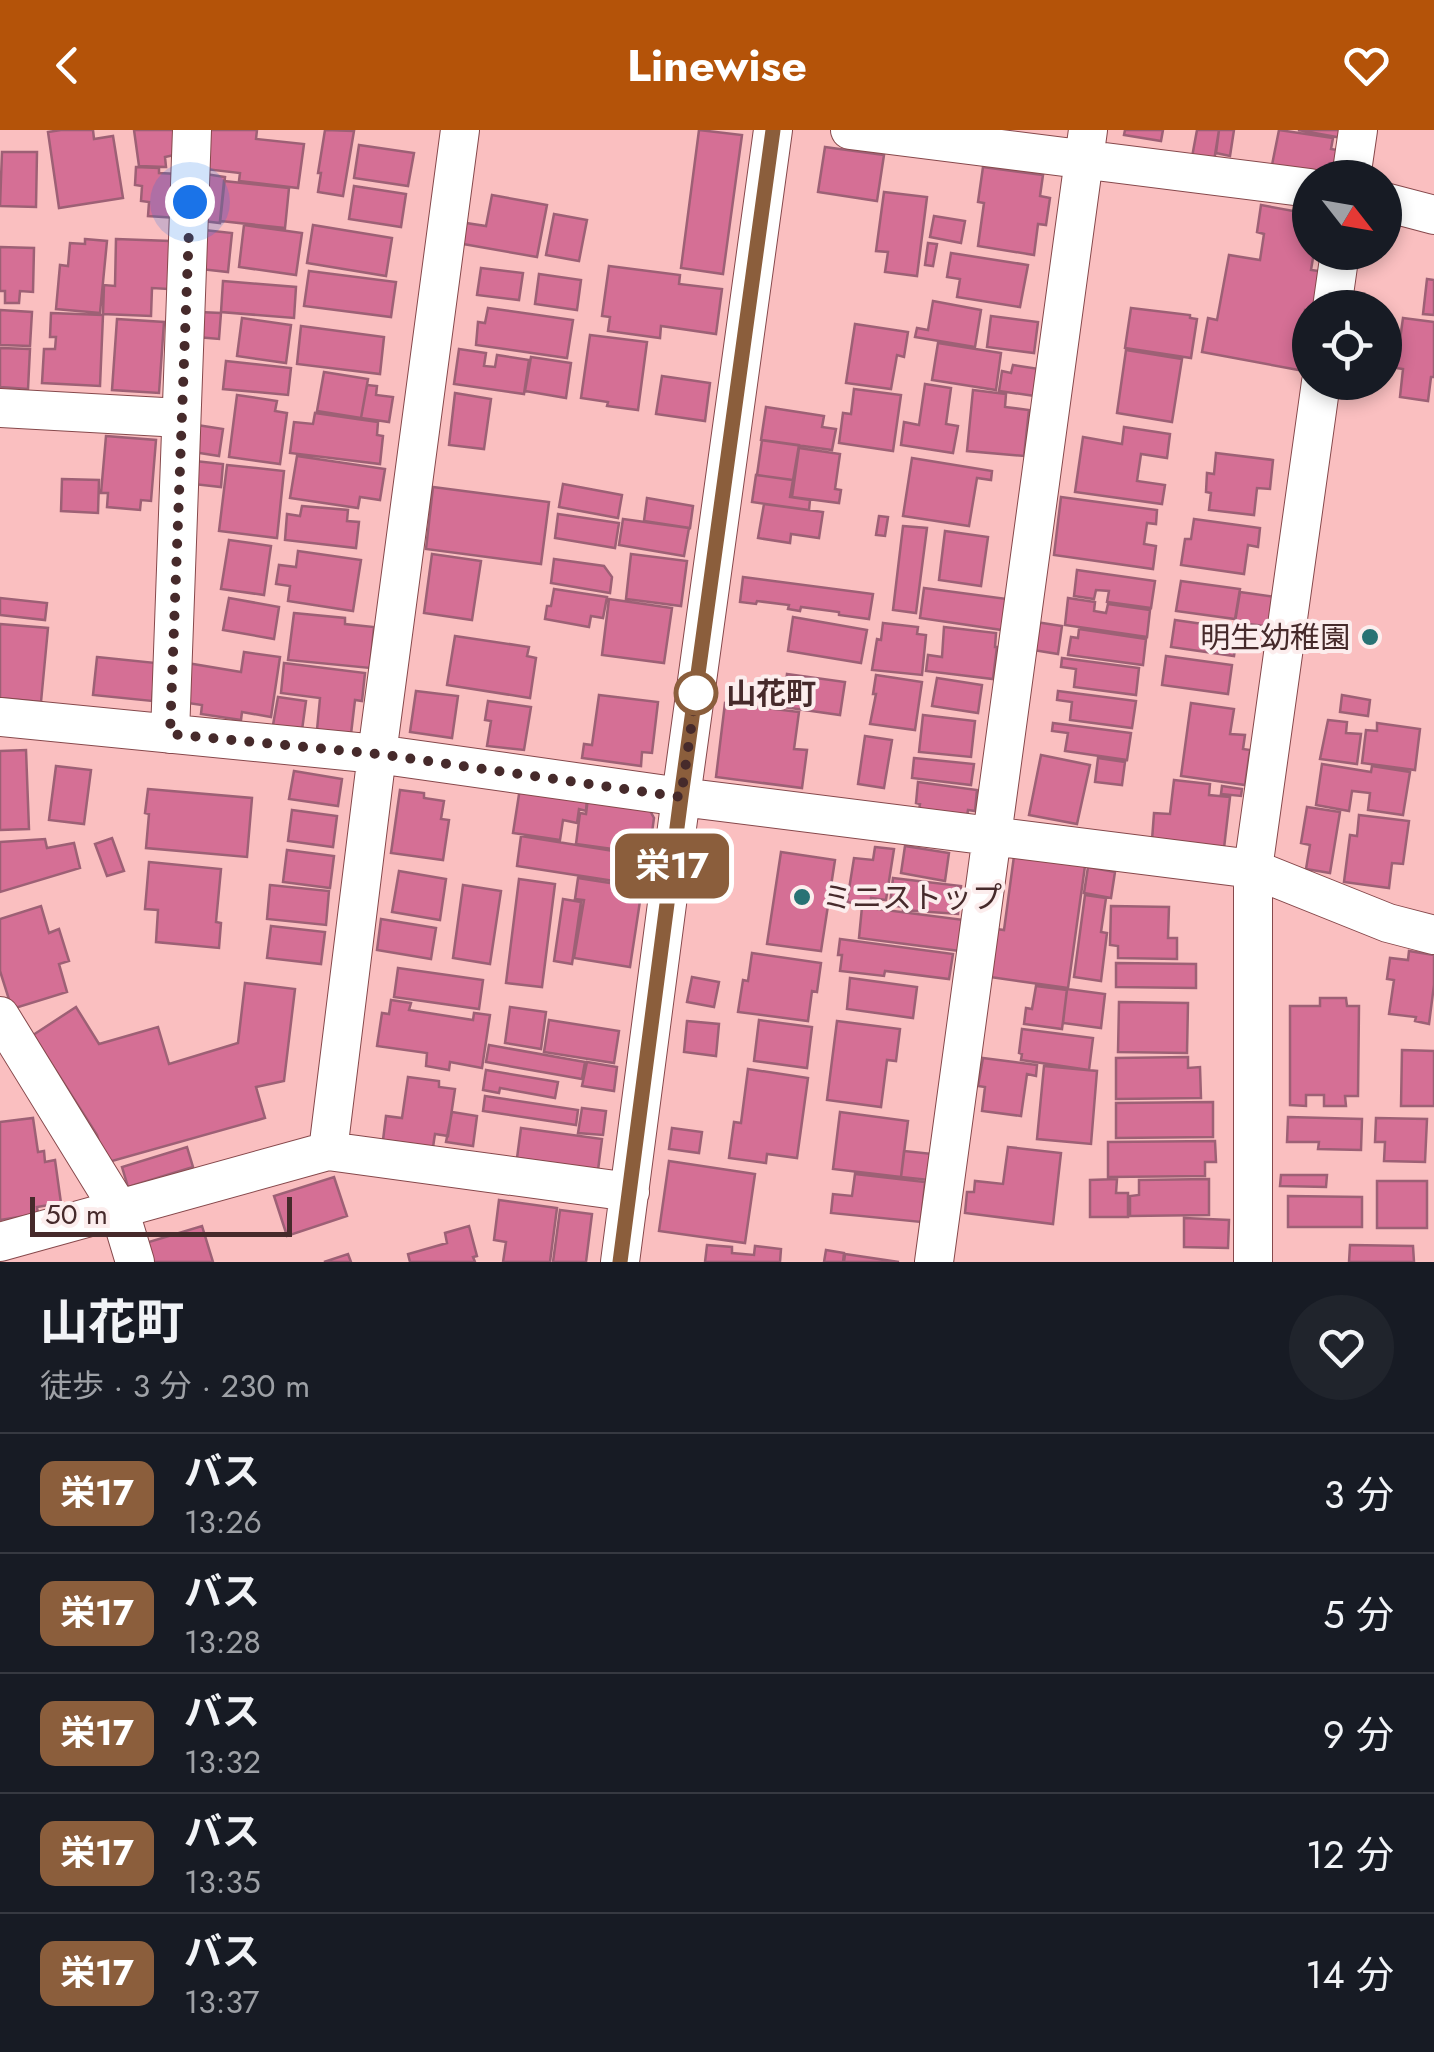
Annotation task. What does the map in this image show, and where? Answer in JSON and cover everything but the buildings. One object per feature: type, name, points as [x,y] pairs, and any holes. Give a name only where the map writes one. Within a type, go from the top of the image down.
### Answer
[{"type":"street","points":[[170,734],[192,130]]},
{"type":"street","points":[[328,1151],[460,130]]},
{"type":"street","points":[[620,1262],[773,130]]},
{"type":"street","points":[[850,130],[1087,144],[1292,184]]},
{"type":"street","points":[[1353,160],[1358,130]]},
{"type":"street","points":[[934,1262],[1087,144]]},
{"type":"street","points":[[1402,207],[1434,215]]},
{"type":"street","points":[[1253,1262],[1253,870],[1319,400]]},
{"type":"street","points":[[0,408],[181,418]]},
{"type":"street","points":[[0,718],[378,754],[1253,870],[1388,923],[1434,935]]},
{"type":"street","points":[[0,1016],[119,1209],[135,1262]]},
{"type":"street","points":[[0,1242],[328,1151],[630,1192]]},
{"type":"bus line","name":"栄17","points":[[620,1262],[773,130]]},
{"type":"place","name":"明生幼稚園","points":[[1370,637]]},
{"type":"place","name":"山花町","points":[[696,693]]},
{"type":"place","name":"ミニストップ","points":[[802,897]]},
{"type":"route","points":[[190,202],[170,734],[378,754],[681,797],[698,680],[696,693]]}]
